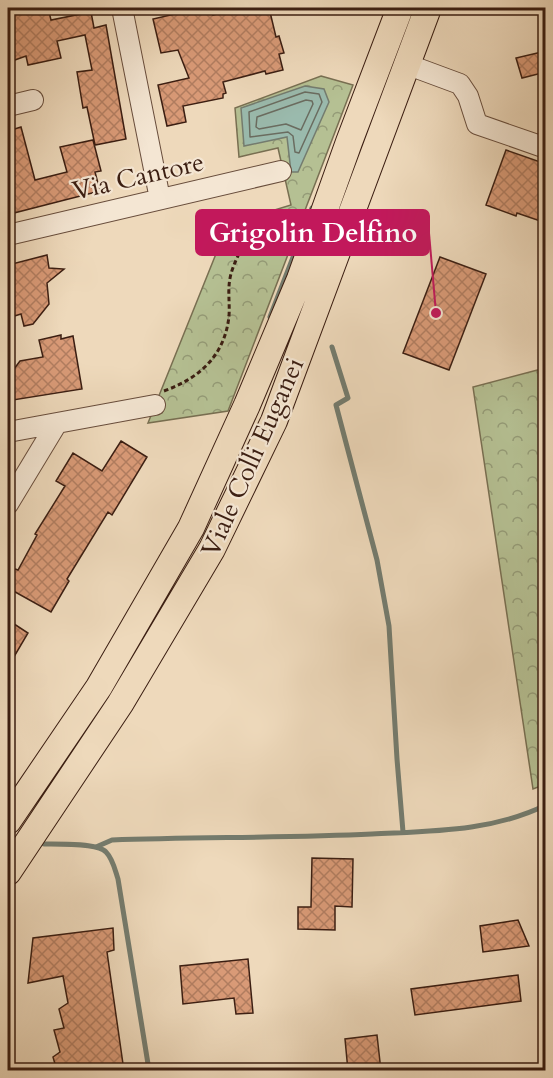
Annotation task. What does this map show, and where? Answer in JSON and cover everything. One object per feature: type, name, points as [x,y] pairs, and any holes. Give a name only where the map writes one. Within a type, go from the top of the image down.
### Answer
[{"type":"main road","name":"Viale Colli Euganei","points":[[8,821],[99,687],[191,528],[247,405],[300,279],[400,8]]},
{"type":"main road","name":"Viale Colli Euganei","points":[[8,872],[120,704],[212,549],[274,421],[428,8]]},
{"type":"street","points":[[122,8],[160,199]]},
{"type":"street","points":[[406,64],[460,84],[468,96],[477,124],[546,147]]},
{"type":"street","points":[[8,106],[33,100]]},
{"type":"street","name":"Via Cantore","points":[[8,235],[281,171]]},
{"type":"street","points":[[8,432],[57,423],[155,399]]},
{"type":"street","points":[[8,504],[57,423]]},
{"type":"path","points":[[155,399],[166,390],[188,381],[206,368],[218,352],[227,332],[231,272],[262,213]]},
{"type":"green space","points":[[321,76],[353,85],[228,411],[148,423],[228,224],[291,205],[278,148],[239,157],[235,108]]},
{"type":"green space","points":[[545,368],[546,784],[533,789],[473,387]]},
{"type":"water","points":[[305,86],[324,89],[329,102],[298,172],[291,172],[287,137],[244,146],[241,108]]},
{"type":"building","points":[[8,8],[48,8],[51,20],[91,12],[94,28],[106,25],[126,139],[95,145],[87,107],[83,108],[77,72],[92,70],[85,35],[57,41],[61,58],[28,65],[26,56],[12,61],[8,53]]},
{"type":"building","points":[[201,8],[211,8],[213,15],[240,8],[263,8],[265,13],[270,12],[276,37],[279,36],[284,53],[279,54],[283,70],[266,74],[265,71],[223,82],[226,93],[223,94],[223,98],[183,106],[186,122],[167,126],[158,85],[189,78],[178,50],[161,53],[153,19]]},
{"type":"building","points":[[546,51],[546,72],[522,78],[516,58]]},
{"type":"building","points":[[21,127],[35,180],[67,172],[60,147],[93,140],[101,171],[95,172],[100,191],[10,214],[8,131]]},
{"type":"building","points":[[506,150],[546,164],[546,223],[517,213],[516,216],[486,205]]},
{"type":"building","points":[[47,255],[49,268],[64,269],[47,283],[49,304],[33,324],[24,326],[21,314],[8,318],[8,265]]},
{"type":"building","points":[[440,257],[486,274],[449,370],[403,353]]},
{"type":"building","points":[[61,335],[61,339],[73,336],[82,389],[13,400],[8,377],[20,361],[43,357],[39,340]]},
{"type":"building","points":[[121,441],[147,457],[112,515],[108,512],[67,579],[69,581],[51,612],[8,588],[8,582],[15,569],[18,570],[37,535],[35,534],[65,486],[56,481],[73,453],[102,471]]},
{"type":"building","points":[[8,620],[28,633],[8,667]]},
{"type":"building","points":[[312,858],[353,859],[352,907],[335,906],[335,930],[298,929],[298,907],[311,907]]},
{"type":"building","points":[[518,920],[529,946],[483,952],[480,926]]},
{"type":"building","points":[[113,928],[114,950],[107,952],[124,1071],[57,1071],[53,1057],[60,1052],[54,1030],[64,1028],[59,1009],[68,1003],[63,976],[28,983],[33,938]]},
{"type":"building","points":[[248,959],[253,1013],[236,1014],[234,998],[183,1004],[180,966]]},
{"type":"building","points":[[518,975],[521,1001],[415,1015],[411,989]]},
{"type":"building","points":[[377,1035],[381,1071],[348,1071],[345,1039]]},
{"type":"waterway","points":[[270,317],[312,208]]},
{"type":"waterway","points":[[332,347],[348,398],[336,405],[377,560],[389,626],[403,832]]},
{"type":"waterway","points":[[96,847],[112,840],[438,831],[504,820],[546,805]]},
{"type":"waterway","points":[[44,844],[95,847],[106,852],[112,861],[118,879],[149,1070]]},
{"type":"place","name":"Grigolin Delfino","points":[[436,313]]}]
